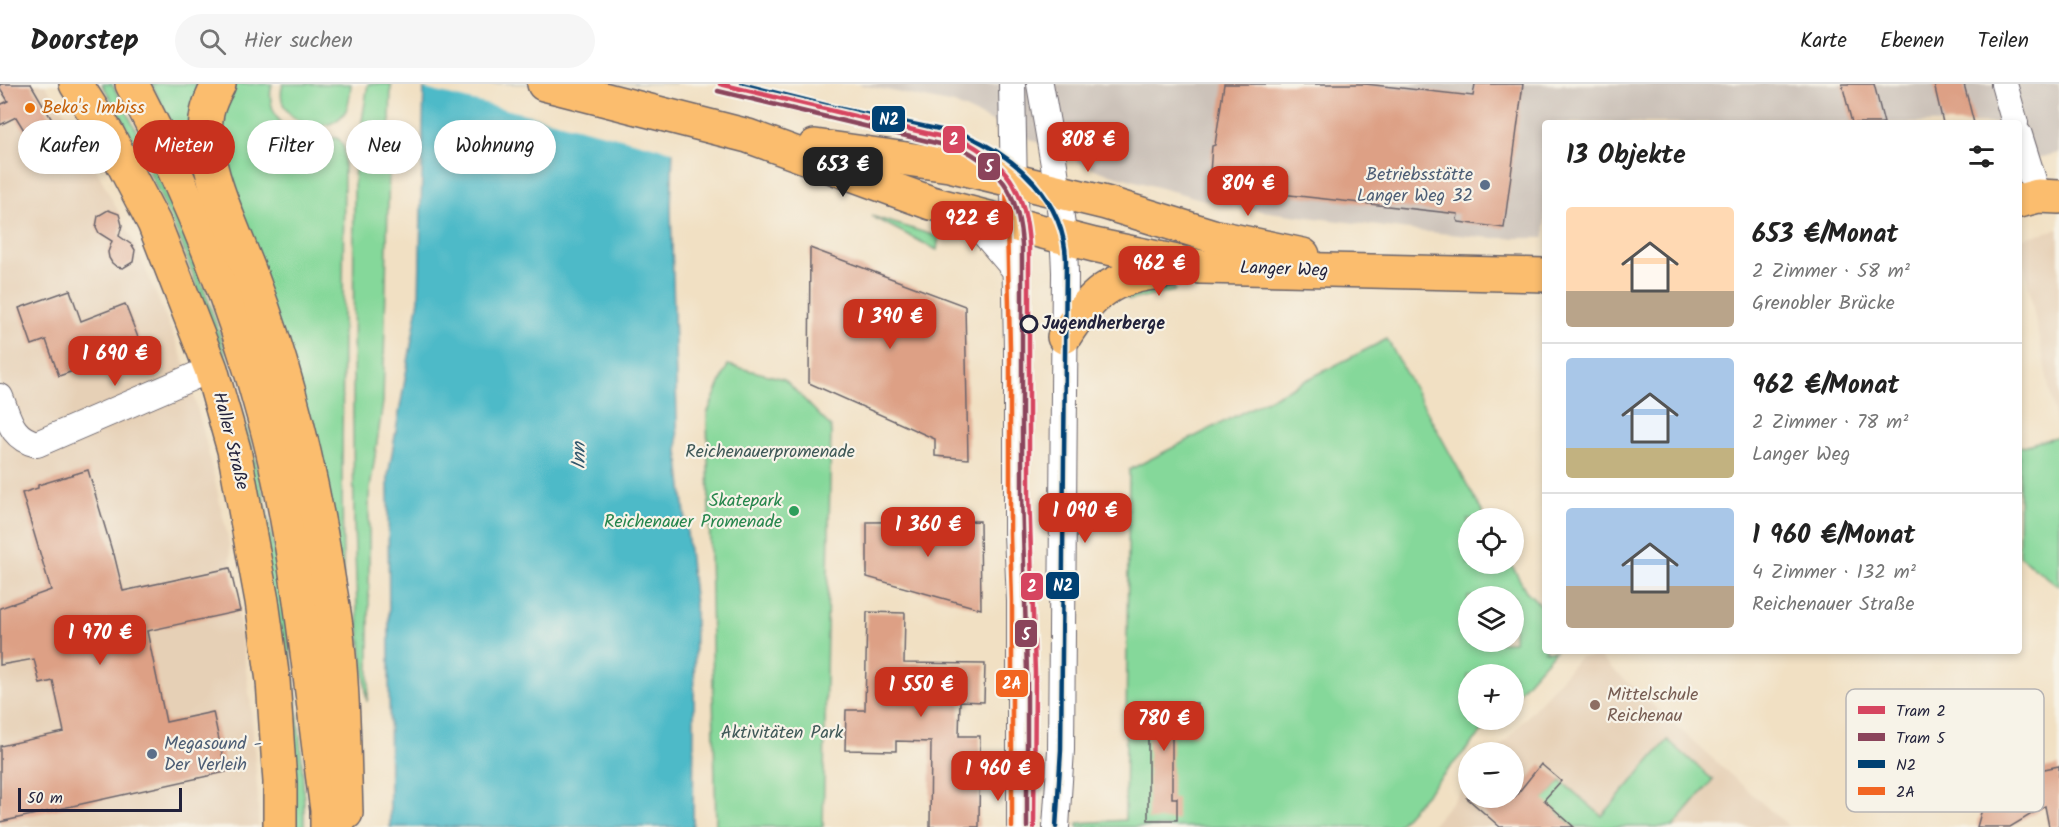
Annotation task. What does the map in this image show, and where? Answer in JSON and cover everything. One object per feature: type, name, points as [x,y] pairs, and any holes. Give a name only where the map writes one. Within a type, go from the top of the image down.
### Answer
[{"type":"main road","name":"Haller Straße","points":[[76,84],[106,133],[154,223],[212,369],[234,450],[262,601],[274,692],[280,782],[280,827]]},
{"type":"main road","name":"Haller Straße","points":[[132,84],[167,153],[206,243],[242,344],[265,422],[293,554],[327,810],[327,827]]},
{"type":"main road","points":[[219,84],[207,114],[205,127],[209,162],[253,280],[281,364],[303,446],[318,516],[338,644],[346,827]]},
{"type":"main road","points":[[544,84],[748,136]]},
{"type":"main road","name":"Langer Weg","points":[[748,136],[949,165],[1106,203],[1213,236],[1380,272]]},
{"type":"main road","name":"Langer Weg","points":[[748,136],[931,203],[1064,237],[1201,267],[1542,275]]},
{"type":"main road","points":[[1064,337],[1086,305],[1105,288],[1125,278],[1201,267]]},
{"type":"main road","name":"Haller Straße","points":[[310,827],[312,699]]},
{"type":"street","points":[[1011,84],[1016,271],[1020,827]]},
{"type":"street","points":[[1040,84],[1059,192],[1064,237],[1061,750],[1056,827]]},
{"type":"street","points":[[2004,84],[2014,120]]},
{"type":"street","points":[[2022,142],[2044,194]]},
{"type":"street","points":[[954,209],[982,231],[1016,271]]},
{"type":"street","points":[[0,397],[12,427],[21,439],[37,444],[212,369]]},
{"type":"shaded area","points":[[0,84],[45,84],[70,120],[18,120],[18,174],[99,174],[135,244],[185,364],[228,538],[251,707],[258,827],[0,827]]},
{"type":"shaded area","points":[[857,84],[2059,84],[2059,153],[2022,161],[2022,120],[1542,120],[1542,238],[1491,238],[1230,207],[1099,171],[954,104]]},
{"type":"shaded area","points":[[2059,229],[2059,436],[2022,254],[2022,238]]},
{"type":"shaded area","name":"Mittelschule Reichenau","points":[[1580,657],[1599,657],[1789,827],[1430,827],[1458,795],[1458,808],[1524,808],[1524,742],[1505,742],[1515,730],[1524,730],[1524,720]]},
{"type":"green space","points":[[102,84],[112,84],[133,125],[133,140]]},
{"type":"green space","points":[[152,84],[206,84],[206,120],[169,120]]},
{"type":"green space","points":[[233,84],[272,84],[271,101],[279,120],[247,120],[247,174],[334,174],[334,138],[339,139],[344,148],[343,576],[224,174],[235,174],[235,120],[220,120],[219,108]]},
{"type":"green space","points":[[283,84],[351,84],[348,106],[334,122],[299,120],[285,107],[281,96]]},
{"type":"green space","points":[[368,84],[391,84],[390,120],[362,120]]},
{"type":"green space","points":[[150,174],[157,174],[206,293],[230,366],[268,514],[281,589],[299,725],[304,827],[296,827],[222,354],[181,242]]},
{"type":"green space","points":[[195,174],[207,174],[207,199]]},
{"type":"green space","points":[[355,174],[389,174],[383,402],[369,496],[369,686],[367,702],[357,607],[354,524]]},
{"type":"green space","points":[[871,216],[939,237],[937,250]]},
{"type":"green space","points":[[1161,288],[1175,289],[1130,300],[1122,296],[1129,292]]},
{"type":"green space","points":[[1387,339],[1480,508],[1458,508],[1458,574],[1517,574],[1523,586],[1458,586],[1458,652],[1524,652],[1524,587],[1542,606],[1542,654],[1552,654],[1524,686],[1524,664],[1458,664],[1458,730],[1484,730],[1473,742],[1458,742],[1458,759],[1396,827],[1078,827],[1078,823],[1125,820],[1129,470]]},
{"type":"green space","name":"Reichenauerpromenade","points":[[728,365],[784,379],[831,427],[823,827],[716,827],[707,414]]},
{"type":"green space","points":[[2059,436],[2059,586],[2022,558],[2022,446]]},
{"type":"green space","points":[[1668,740],[1713,780],[1673,827],[1574,827],[1554,809],[1539,805],[1561,781],[1602,816]]},
{"type":"water","name":"Inn","points":[[424,84],[675,84],[671,209],[678,451],[695,605],[693,827],[390,827],[388,476],[419,300]]},
{"type":"pier","points":[[421,84],[678,84],[676,152],[556,122],[556,120],[421,88]]},
{"type":"building","points":[[0,84],[31,84],[52,120],[18,120],[16,117],[0,125],[0,105],[8,101]]},
{"type":"building","points":[[1224,84],[1365,84],[1473,96],[1475,84],[1523,84],[1504,228],[1459,222],[1458,214],[1209,186],[1212,146],[1215,145]]},
{"type":"building","points":[[1842,84],[1874,84],[1883,120],[1851,120]]},
{"type":"building","points":[[1934,84],[1964,84],[1973,120],[1942,120]]},
{"type":"building","points":[[108,210],[119,214],[122,225],[119,236],[135,250],[133,262],[123,268],[112,263],[108,252],[112,241],[99,233],[96,227],[98,216]]},
{"type":"building","points":[[810,248],[965,306],[968,459],[935,456],[935,439],[809,383]]},
{"type":"building","points":[[70,290],[81,321],[125,304],[146,358],[121,368],[116,356],[59,376],[46,340],[32,345],[19,308]]},
{"type":"building","points":[[88,470],[123,591],[230,568],[240,611],[147,631],[166,722],[213,712],[226,772],[0,822],[0,746],[64,732],[53,681],[40,684],[34,659],[0,665],[0,608],[51,590],[22,493],[38,488],[38,485]]},
{"type":"building","points":[[980,521],[981,609],[867,577],[867,522]]},
{"type":"building","points":[[867,612],[905,613],[904,663],[985,664],[984,702],[960,701],[959,736],[980,736],[979,827],[930,827],[931,742],[896,741],[896,751],[845,750],[846,710],[865,710]]},
{"type":"building","points":[[1141,703],[1197,703],[1197,734],[1172,735],[1172,798],[1177,798],[1177,820],[1148,820],[1148,734],[1141,734]]},
{"type":"building","points":[[1541,764],[1561,781],[1544,800],[1574,827],[1500,827],[1478,808],[1524,808],[1524,785]]},
{"type":"building","points":[[2059,766],[2059,827],[2049,827],[2044,807],[2044,769]]},
{"type":"building","points":[[1981,812],[2035,812],[2010,827],[1977,827]]},
{"type":"tram line","name":"2","points":[[720,84],[968,143],[1006,173],[1020,198],[1029,245],[1029,494],[1035,673],[1034,827]]},
{"type":"tram line","name":"5","points":[[718,91],[965,150],[991,168],[1008,189],[1018,214],[1022,245],[1022,494],[1027,673],[1027,827]]},
{"type":"transit line","name":"N2","points":[[741,84],[841,109],[965,135],[984,144],[1019,168],[1047,200],[1057,218],[1066,260],[1061,750],[1056,827]]},
{"type":"transit line","name":"2A","points":[[739,91],[839,116],[962,142],[986,159],[999,171],[1006,182],[1010,348],[1012,827]]},
{"type":"place","name":"Beko's Imbiss","points":[[30,108]]},
{"type":"place","name":"Betriebsstätte Langer Weg 32","points":[[1485,185]]},
{"type":"place","name":"Jugendherberge","points":[[1029,324]]},
{"type":"place","name":"Skatepark Reichenauer Promenade","points":[[794,511]]},
{"type":"place","name":"Mittelschule Reichenau","points":[[1595,705]]},
{"type":"place","name":"Megasound - Der Verleih","points":[[152,754]]},
{"type":"park label","name":"Aktivitäten Park","points":[[782,733]]}]
